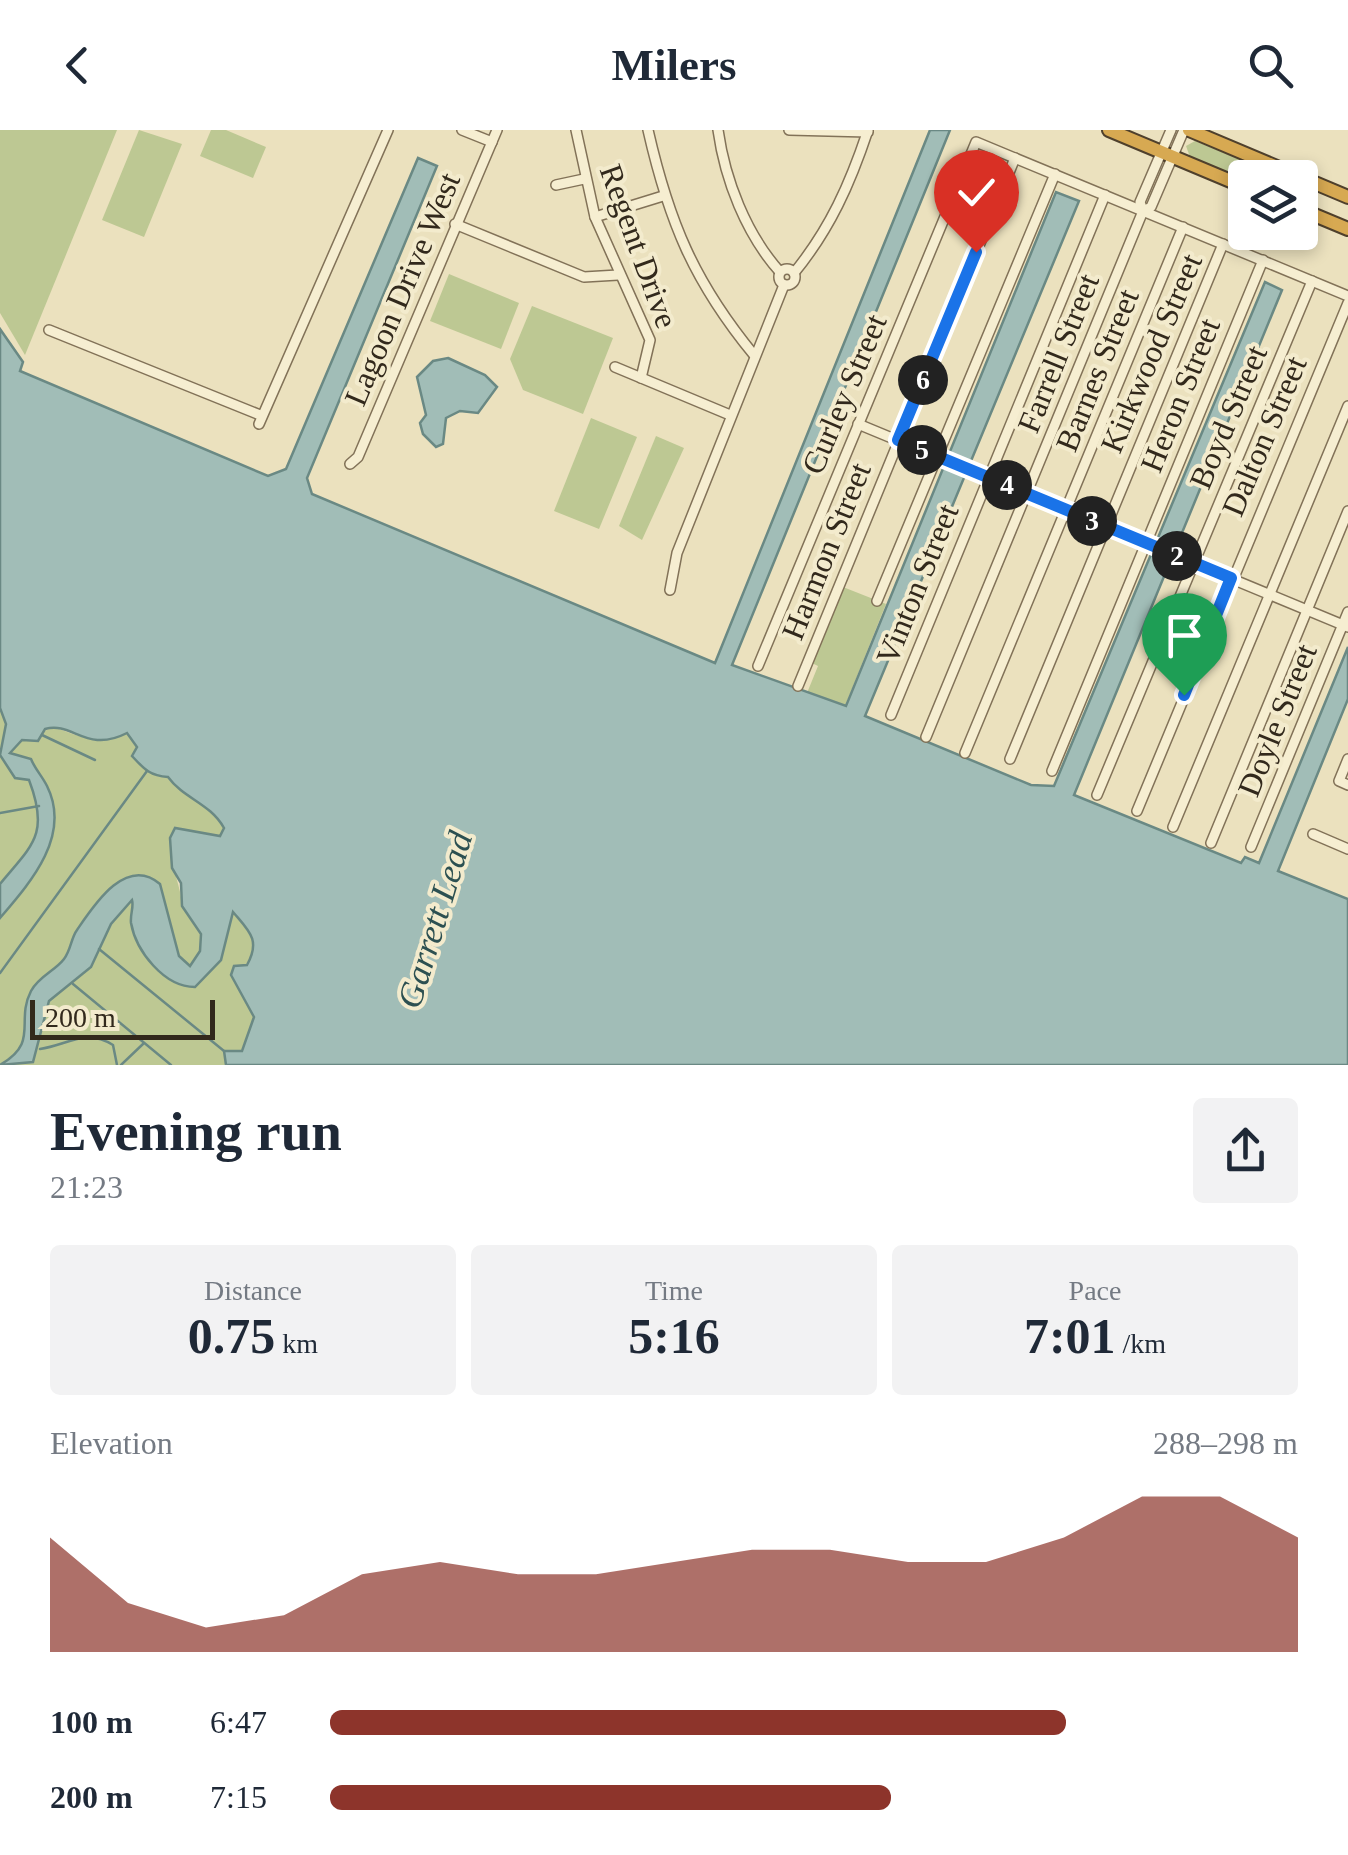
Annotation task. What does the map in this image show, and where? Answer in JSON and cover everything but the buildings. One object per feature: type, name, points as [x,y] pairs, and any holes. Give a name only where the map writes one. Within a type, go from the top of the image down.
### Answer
[{"type":"highway","points":[[1109,130],[1228,179]]},
{"type":"highway","points":[[1187,130],[1348,197]]},
{"type":"highway","points":[[1318,216],[1348,229]]},
{"type":"street","points":[[49,330],[259,419],[266,412],[388,130]]},
{"type":"street","points":[[462,130],[492,142]]},
{"type":"street","name":"Lagoon Drive West","points":[[350,464],[358,457],[497,130]]},
{"type":"street","name":"Regent Drive","points":[[576,130],[595,218],[650,340],[641,378]]},
{"type":"street","points":[[648,130],[663,196],[700,281],[754,355]]},
{"type":"street","points":[[670,590],[677,553],[784,284],[736,198],[718,130]]},
{"type":"street","points":[[784,284],[792,283],[794,274],[831,224],[868,131],[790,130]]},
{"type":"street","points":[[1167,154],[1171,130]]},
{"type":"street","points":[[1167,154],[1187,130]]},
{"type":"street","name":"Curley Street","points":[[758,666],[976,142],[1014,158]]},
{"type":"street","name":"Farrell Street","points":[[926,737],[1144,211],[1140,202],[1167,154]]},
{"type":"street","points":[[1014,158],[1348,294]]},
{"type":"street","name":"Harmon Street","points":[[798,686],[1014,158]]},
{"type":"street","points":[[877,601],[940,458],[1054,174]]},
{"type":"street","points":[[556,185],[584,179]]},
{"type":"street","name":"Vinton Street","points":[[890,715],[1104,195]]},
{"type":"street","points":[[595,218],[663,196]]},
{"type":"street","points":[[455,224],[584,277],[618,275]]},
{"type":"street","name":"Barnes Street","points":[[965,753],[1183,227]]},
{"type":"street","name":"Kirkwood Street","points":[[1010,759],[1223,244]]},
{"type":"street","name":"Heron Street","points":[[1052,771],[1263,260]]},
{"type":"street","points":[[780,272],[789,269],[794,274]]},
{"type":"street","name":"Boyd Street","points":[[1097,795],[1312,281]]},
{"type":"street","name":"Dalton Street","points":[[1137,811],[1348,294]]},
{"type":"street","points":[[615,367],[730,415]]},
{"type":"street","points":[[1173,827],[1348,406]]},
{"type":"street","points":[[858,424],[1345,626]]},
{"type":"street","points":[[1210,842],[1348,511]]},
{"type":"street","name":"Doyle Street","points":[[1252,847],[1348,612]]},
{"type":"street","points":[[1344,783],[1348,759]]},
{"type":"street","points":[[1313,834],[1348,849]]},
{"type":"green space","points":[[0,130],[117,130],[25,355],[0,313]]},
{"type":"green space","points":[[139,130],[182,144],[144,237],[102,220]]},
{"type":"green space","points":[[211,130],[226,130],[266,147],[253,178],[200,156]]},
{"type":"green space","points":[[1195,141],[1241,160],[1228,160],[1228,173],[1190,157],[1186,146]]},
{"type":"green space","points":[[449,274],[519,303],[501,349],[430,321]]},
{"type":"green space","points":[[532,306],[613,338],[583,414],[523,390],[510,359]]},
{"type":"green space","points":[[591,418],[637,437],[599,529],[554,511]]},
{"type":"green space","points":[[656,436],[684,448],[642,540],[619,526]]},
{"type":"green space","points":[[843,587],[886,604],[845,706],[807,693],[818,666],[812,663]]},
{"type":"green space","points":[[0,708],[6,724],[22,740],[54,727],[99,740],[127,733],[137,747],[133,756],[141,765],[168,777],[212,813],[224,828],[220,836],[176,828],[171,857],[182,906],[233,911],[252,943],[246,965],[235,966],[235,979],[254,1017],[241,1051],[224,1051],[226,1065],[0,1065]]},
{"type":"water","name":"Garrett Lead","points":[[930,130],[950,130],[732,665],[846,706],[1056,192],[1079,201],[865,716],[1031,785],[1054,786],[1265,282],[1282,290],[1074,795],[1241,863],[1245,857],[1259,863],[1348,647],[1348,699],[1278,871],[1348,899],[1348,1065],[226,1065],[224,1051],[242,1051],[254,1017],[231,975],[234,966],[247,965],[251,956],[253,942],[248,931],[233,912],[221,960],[195,987],[184,985],[162,974],[145,956],[131,923],[132,900],[111,924],[91,967],[49,1001],[33,1062],[0,1065],[23,1040],[27,1002],[34,986],[64,959],[92,908],[123,879],[135,875],[160,884],[179,956],[190,966],[200,951],[201,934],[182,906],[181,883],[172,868],[170,838],[175,828],[220,836],[224,828],[212,813],[168,777],[140,765],[132,756],[137,747],[127,733],[101,740],[64,729],[45,729],[38,741],[22,740],[10,753],[31,759],[47,786],[53,805],[51,841],[35,874],[0,918],[0,884],[29,848],[38,814],[29,780],[15,778],[0,755],[6,724],[0,708],[0,329],[23,362],[20,371],[268,476],[286,469],[418,158],[437,166],[307,478],[312,494],[715,663]]},
{"type":"water","points":[[448,358],[485,375],[497,387],[478,413],[460,411],[446,418],[443,444],[436,447],[423,434],[420,423],[426,415],[417,377],[433,361]]},
{"type":"waterway","points":[[42,735],[95,760]]},
{"type":"waterway","points":[[0,973],[147,771]]},
{"type":"waterway","points":[[0,813],[39,806]]},
{"type":"waterway","points":[[99,949],[224,1051]]},
{"type":"waterway","points":[[73,984],[171,1065]]},
{"type":"waterway","points":[[40,1049],[94,1038],[113,1045],[117,1065]]},
{"type":"waterway","points":[[121,1065],[143,1044]]},
{"type":"route","points":[[976,252],[898,440],[1231,578],[1184,695]]}]
